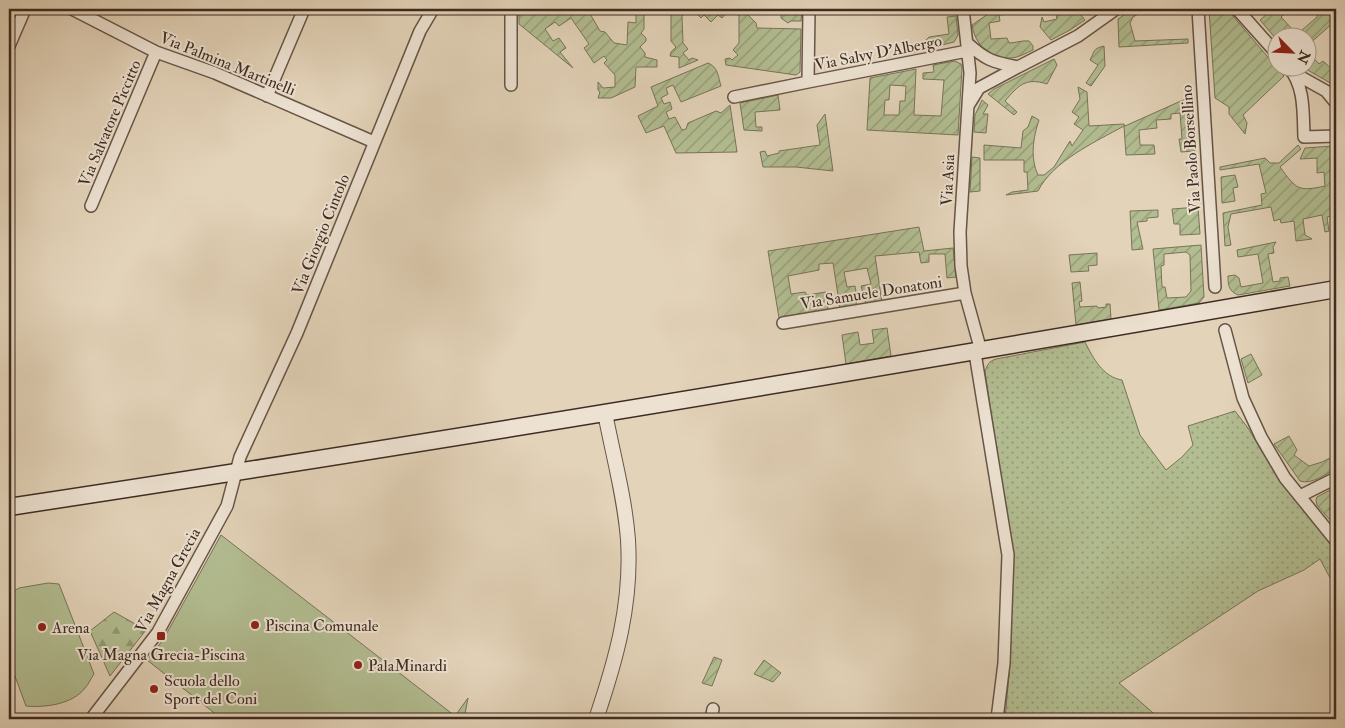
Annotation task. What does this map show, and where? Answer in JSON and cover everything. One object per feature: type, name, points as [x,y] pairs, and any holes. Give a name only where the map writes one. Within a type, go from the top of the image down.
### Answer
[{"type":"main road","points":[[9,507],[978,352],[1336,289]]},
{"type":"street","points":[[9,46],[25,9]]},
{"type":"street","name":"Via Palmina Martinelli","points":[[72,9],[156,52],[215,73],[374,142]]},
{"type":"street","points":[[267,96],[304,9]]},
{"type":"street","name":"Via Giorgio Cintolo","points":[[236,471],[240,457],[298,333],[420,31],[433,9]]},
{"type":"street","points":[[510,9],[511,85]]},
{"type":"street","name":"Via Salvy D'Albergo","points":[[809,9],[808,82],[967,47]]},
{"type":"street","name":"Via Asia","points":[[963,9],[970,73],[960,232],[961,266],[965,294],[978,352],[1008,555],[1004,663],[997,719]]},
{"type":"street","points":[[967,107],[979,88],[1078,36],[1116,9]]},
{"type":"street","name":"Via Paolo Borsellino","points":[[1198,9],[1215,287]]},
{"type":"street","points":[[1237,9],[1268,44]]},
{"type":"street","points":[[967,47],[994,63],[1018,67]]},
{"type":"street","name":"Via Salvatore Piccitto","points":[[91,206],[156,52]]},
{"type":"street","points":[[1293,78],[1302,98],[1304,137],[1336,136]]},
{"type":"street","points":[[1304,78],[1326,91],[1336,103]]},
{"type":"street","points":[[734,97],[808,82]]},
{"type":"street","name":"Via Samuele Donatoni","points":[[783,323],[965,294]]},
{"type":"street","points":[[1225,330],[1243,398],[1268,448],[1285,478],[1336,540]]},
{"type":"street","points":[[596,719],[623,628],[628,562],[624,510],[605,413]]},
{"type":"street","name":"Via Magna Grecia","points":[[91,719],[158,632],[226,506],[236,471]]},
{"type":"street","points":[[1300,496],[1336,478]]},
{"type":"green space","points":[[568,9],[601,9],[601,12],[589,12],[600,31],[605,32],[614,43],[627,45],[628,22],[636,23],[636,9],[644,9],[644,29],[641,33],[646,38],[646,41],[640,47],[645,53],[645,57],[657,60],[657,67],[636,67],[635,87],[611,98],[598,98],[600,92],[598,90],[598,82],[603,88],[615,87],[615,75],[604,63],[607,60],[604,56],[594,63],[584,48],[589,44],[571,18],[559,26],[555,22],[545,29],[553,41],[559,38],[566,48],[560,52],[573,68],[519,24],[519,10],[568,11]]},
{"type":"green space","points":[[671,9],[689,9],[682,16],[683,43],[688,49],[683,53],[689,60],[692,58],[698,60],[679,68],[679,57],[670,56],[676,47],[671,41]]},
{"type":"green space","points":[[692,9],[731,9],[722,18],[718,15],[711,22],[704,15],[701,18]]},
{"type":"green space","points":[[733,9],[751,9],[747,14],[756,23],[757,28],[801,29],[800,72],[796,75],[726,65],[725,59],[730,58],[732,60],[738,55],[733,50],[739,43],[739,16]]},
{"type":"green space","points":[[778,9],[802,9],[801,21],[791,21],[788,23],[781,18],[781,11]]},
{"type":"green space","points":[[989,9],[1009,9],[1010,14],[999,15],[1000,21],[989,23],[991,39],[1007,38],[1009,43],[1029,41],[1033,46],[1033,50],[1019,56],[1002,58],[984,49],[976,38],[972,25],[988,14],[986,11]]},
{"type":"green space","points":[[1055,9],[1086,9],[1080,14],[1085,20],[1051,40],[1040,27],[1042,17],[1044,22],[1057,19]]},
{"type":"green space","points":[[1133,9],[1147,9],[1133,17],[1130,23],[1135,41],[1188,39],[1188,43],[1119,47],[1118,19]]},
{"type":"green space","points":[[1209,9],[1227,9],[1268,57],[1268,78],[1282,78],[1243,115],[1247,123],[1245,134],[1229,114],[1229,107],[1215,98]]},
{"type":"green space","points":[[1273,9],[1290,9],[1281,17],[1291,28],[1268,29],[1260,20]]},
{"type":"green space","points":[[1316,9],[1336,9],[1336,26],[1333,23],[1318,36],[1318,28],[1304,28],[1319,13]]},
{"type":"green space","points":[[956,16],[958,35],[954,42],[914,52],[914,46],[926,44],[926,40],[929,37],[949,34],[947,17]]},
{"type":"green space","points":[[1104,46],[1105,66],[1091,86],[1086,83],[1098,65],[1090,60],[1096,49]]},
{"type":"green space","points":[[1054,59],[1057,65],[1047,84],[1027,82],[1018,87],[1005,101],[1017,112],[1014,115],[988,94],[994,89]]},
{"type":"green space","points":[[955,61],[961,64],[958,135],[867,130],[870,78],[916,69],[914,115],[941,116],[944,80],[923,79],[923,73],[934,72],[933,65]],"holes":[[[890,85],[906,86],[905,101],[900,101],[899,115],[884,115],[885,100],[889,100]]]},
{"type":"green space","points":[[1323,61],[1336,73],[1334,85],[1318,76],[1318,63]]},
{"type":"green space","points":[[708,63],[716,69],[721,86],[681,102],[673,85],[666,88],[668,94],[661,98],[664,104],[670,102],[672,109],[666,112],[669,119],[675,117],[682,130],[686,129],[688,123],[716,111],[721,113],[730,105],[737,152],[676,153],[664,126],[646,133],[638,116],[658,106],[651,87]]},
{"type":"green space","points":[[1078,87],[1087,92],[1089,126],[1124,124],[1125,126],[1192,96],[1195,151],[1181,152],[1179,139],[1182,139],[1180,113],[1171,114],[1171,119],[1156,120],[1157,128],[1139,130],[1140,145],[1154,145],[1155,154],[1126,155],[1124,126],[1064,161],[1045,180],[1038,191],[1006,195],[1012,192],[1028,190],[1027,172],[1024,172],[1024,160],[984,160],[984,145],[1021,148],[1023,131],[1028,127],[1032,116],[1039,120],[1034,141],[1034,162],[1038,175],[1044,175],[1054,167],[1070,141],[1072,146],[1083,130],[1074,124],[1079,117],[1072,112],[1080,99]]},
{"type":"green space","points":[[778,95],[780,110],[755,112],[756,127],[762,127],[762,131],[744,130],[740,103]]},
{"type":"green space","points":[[982,100],[988,105],[983,114],[988,114],[986,133],[974,132],[975,115]]},
{"type":"green space","points":[[825,114],[833,171],[796,167],[763,167],[760,152],[765,151],[767,156],[779,153],[779,151],[820,145],[817,125]]},
{"type":"green space","points":[[1298,145],[1301,149],[1280,167],[1294,184],[1298,187],[1309,189],[1325,186],[1324,172],[1317,173],[1317,158],[1300,159],[1305,148],[1333,146],[1336,166],[1336,215],[1327,217],[1329,231],[1325,232],[1322,215],[1303,219],[1305,235],[1312,239],[1296,241],[1294,221],[1281,223],[1280,219],[1274,221],[1271,207],[1231,214],[1228,227],[1231,245],[1225,246],[1223,213],[1262,205],[1261,194],[1266,193],[1259,164],[1220,170],[1220,167],[1265,158],[1270,163],[1279,163]]},
{"type":"green space","points":[[972,157],[980,158],[980,191],[970,192]]},
{"type":"green space","points":[[1235,175],[1238,187],[1233,188],[1235,201],[1222,203],[1221,177]]},
{"type":"green space","points":[[1198,207],[1200,234],[1180,235],[1180,224],[1174,224],[1172,209]]},
{"type":"green space","points":[[1158,210],[1158,217],[1147,218],[1147,221],[1137,222],[1143,249],[1132,250],[1130,211]]},
{"type":"green space","points":[[919,227],[924,251],[953,248],[956,277],[947,278],[945,254],[929,254],[929,262],[921,263],[919,252],[875,256],[882,302],[866,304],[861,286],[871,284],[867,268],[844,272],[847,287],[855,286],[856,306],[840,308],[833,263],[819,264],[819,270],[788,276],[791,294],[805,292],[807,295],[826,292],[828,310],[779,318],[768,251]]},
{"type":"green space","points":[[1276,242],[1273,247],[1274,253],[1268,254],[1273,282],[1280,281],[1280,278],[1288,277],[1290,286],[1238,295],[1233,292],[1229,285],[1228,276],[1235,275],[1239,278],[1241,287],[1263,283],[1258,254],[1238,257],[1237,250]]},
{"type":"green space","points":[[1201,245],[1204,297],[1199,303],[1159,310],[1153,249]],"holes":[[[1186,252],[1190,255],[1191,291],[1186,297],[1167,298],[1165,287],[1162,287],[1161,266],[1164,265],[1164,254]]]},
{"type":"green space","points":[[1097,253],[1097,265],[1088,266],[1089,271],[1071,272],[1069,255]]},
{"type":"green space","points":[[1080,282],[1082,301],[1079,302],[1080,307],[1097,306],[1098,308],[1106,307],[1106,304],[1110,304],[1111,319],[1076,325],[1072,283]]},
{"type":"green space","points":[[887,328],[891,356],[846,364],[842,335],[858,332],[860,345],[874,343],[872,330]]},
{"type":"green space","points":[[1085,342],[1099,366],[1109,375],[1122,380],[1140,435],[1166,470],[1193,445],[1188,426],[1235,411],[1248,428],[1279,480],[1336,549],[1336,589],[1320,559],[1304,570],[1258,591],[1119,683],[1160,719],[1005,719],[1010,664],[1013,558],[985,372],[989,364],[996,359]]},
{"type":"green space","points":[[1251,354],[1262,375],[1248,383],[1241,359]]},
{"type":"green space","points":[[1289,436],[1297,450],[1294,455],[1309,466],[1334,456],[1336,469],[1309,482],[1300,481],[1274,444]]},
{"type":"green space","points":[[1336,487],[1336,502],[1329,509],[1336,517],[1336,527],[1317,505],[1316,500],[1317,497]]},
{"type":"green space","name":"Piscina Comunale","points":[[221,535],[455,716],[468,698],[464,719],[222,719],[147,660],[163,640]]},
{"type":"green space","name":"Arena","points":[[48,583],[59,584],[94,674],[80,693],[73,698],[58,704],[26,706],[9,660],[9,594],[19,588]]},
{"type":"green space","points":[[114,612],[146,630],[110,676],[90,631]]},
{"type":"green space","points":[[714,657],[722,660],[712,686],[702,683]]},
{"type":"green space","points":[[764,660],[781,673],[773,682],[754,674]]},
{"type":"place","name":"Piscina Comunale","points":[[255,625]]},
{"type":"place","name":"Arena","points":[[42,627]]},
{"type":"place","name":"Via Magna Grecia-Piscina","points":[[161,636]]},
{"type":"place","name":"PalaMinardi","points":[[358,665]]},
{"type":"place","name":"Scuola dello Sport del Coni","points":[[154,689]]}]
